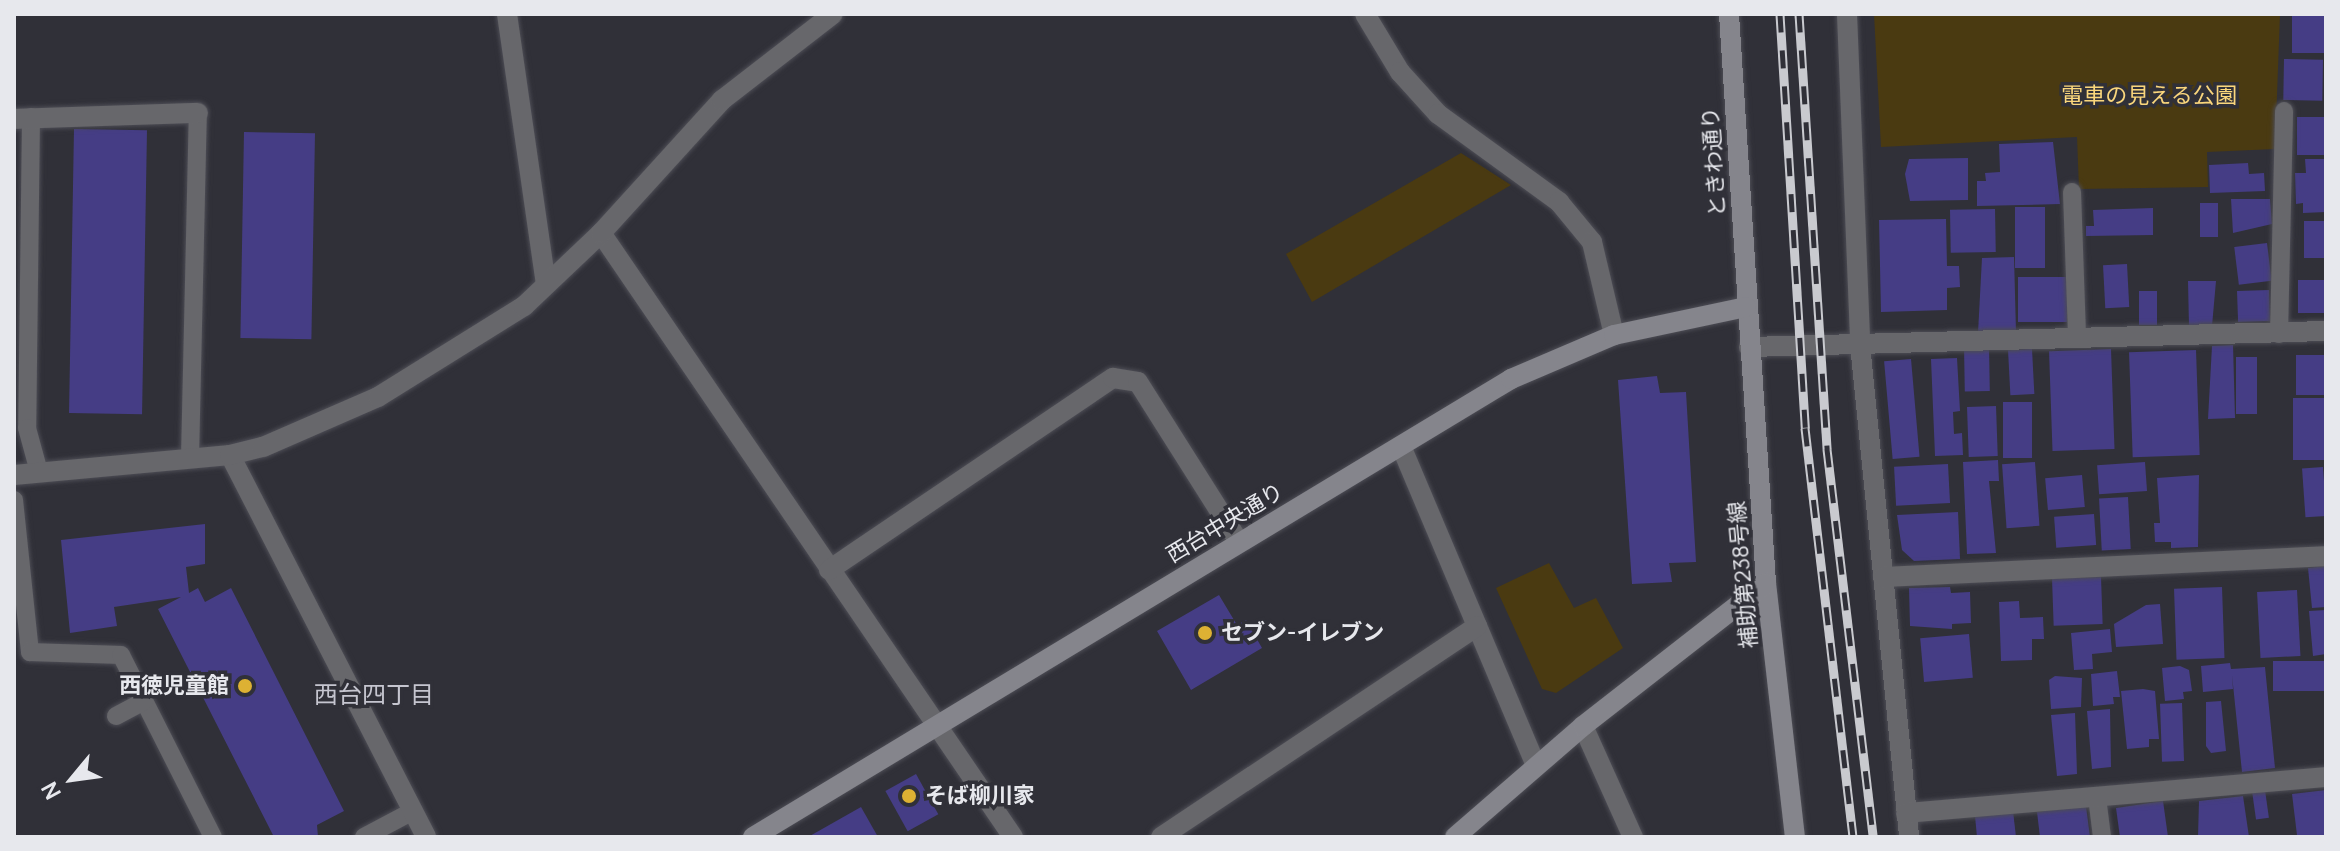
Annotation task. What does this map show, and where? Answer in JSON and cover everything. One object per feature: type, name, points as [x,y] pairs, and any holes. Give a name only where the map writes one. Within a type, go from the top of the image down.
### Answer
[{"type":"street","points":[[507,14],[546,283]]},
{"type":"street","points":[[14,475],[230,455],[263,447],[378,397],[524,306],[601,233],[722,100],[833,14]]},
{"type":"street","points":[[1365,14],[1400,72],[1438,114],[1559,202],[1592,242],[1614,335]]},
{"type":"street","name":"ときわ通り","points":[[1729,14],[1746,307]]},
{"type":"street","points":[[1847,14],[1860,344],[1909,837]]},
{"type":"street","points":[[23,118],[198,113]]},
{"type":"street","points":[[601,233],[934,728],[1013,837]]},
{"type":"street","name":"西台中央通り","points":[[753,837],[1536,366],[1614,335],[1746,307]]},
{"type":"street","name":"補助第238号線","points":[[1746,307],[1766,583],[1795,837]]},
{"type":"street","points":[[1749,347],[2326,331]]},
{"type":"street","points":[[829,570],[1113,378],[1138,382],[1239,542]]},
{"type":"street","points":[[1401,446],[1536,765]]},
{"type":"street","points":[[230,455],[426,837]]},
{"type":"street","points":[[1883,577],[2326,556]]},
{"type":"street","points":[[1460,835],[1583,726],[1766,583]]},
{"type":"street","points":[[1161,837],[1477,626]]},
{"type":"street","points":[[1583,726],[1633,837]]},
{"type":"street","points":[[1906,813],[2326,777]]},
{"type":"lane","points":[[2279,334],[2284,111]]},
{"type":"lane","points":[[190,458],[198,113]]},
{"type":"lane","points":[[23,118],[27,428],[39,472]]},
{"type":"lane","points":[[2072,192],[2077,338]]},
{"type":"lane","points":[[14,500],[30,652],[121,655],[213,837]]},
{"type":"lane","points":[[116,716],[144,701]]},
{"type":"lane","points":[[2097,797],[2102,837]]},
{"type":"lane","points":[[364,837],[413,811]]},
{"type":"green space","name":"電車の見える公園","points":[[1874,14],[2280,14],[2275,149],[2207,152],[2208,187],[2079,189],[2077,137],[1881,147]]},
{"type":"green space","points":[[1461,153],[1511,185],[1312,302],[1286,254]]},
{"type":"green space","points":[[1549,563],[1574,608],[1596,598],[1623,648],[1556,693],[1542,689],[1496,588]]},
{"type":"building","points":[[2292,14],[2326,14],[2326,53],[2292,53]]},
{"type":"building","points":[[2284,59],[2323,60],[2322,101],[2283,100]]},
{"type":"building","points":[[2297,117],[2326,117],[2326,155],[2297,155]]},
{"type":"building","points":[[74,129],[147,130],[142,414],[69,413]]},
{"type":"building","points":[[244,132],[315,133],[311,339],[240,338]]},
{"type":"building","points":[[2053,142],[2060,204],[1977,206],[1977,181],[1986,181],[1985,173],[2000,172],[1999,144]]},
{"type":"building","points":[[1968,158],[1968,200],[1910,201],[1905,174],[1909,159]]},
{"type":"building","points":[[2305,159],[2326,159],[2326,212],[2303,213],[2303,203],[2296,204],[2295,173],[2306,173]]},
{"type":"building","points":[[2248,163],[2249,174],[2264,173],[2265,191],[2210,193],[2209,165]]},
{"type":"building","points":[[2231,199],[2270,199],[2272,224],[2233,233]]},
{"type":"building","points":[[2200,203],[2218,203],[2218,237],[2200,237]]},
{"type":"building","points":[[2015,207],[2045,207],[2045,268],[2015,268]]},
{"type":"building","points":[[2153,208],[2153,235],[2086,236],[2086,226],[2094,226],[2093,210]]},
{"type":"building","points":[[1995,209],[1996,252],[1951,253],[1950,210]]},
{"type":"building","points":[[1946,219],[1947,266],[1959,266],[1960,287],[1947,288],[1947,310],[1881,312],[1879,220]]},
{"type":"building","points":[[2304,221],[2326,221],[2326,258],[2304,258]]},
{"type":"building","points":[[2267,243],[2272,281],[2239,285],[2234,247]]},
{"type":"building","points":[[2014,257],[2016,332],[1978,333],[1982,258]]},
{"type":"building","points":[[2127,264],[2129,307],[2105,308],[2103,265]]},
{"type":"building","points":[[2018,277],[2067,277],[2067,322],[2018,322]]},
{"type":"building","points":[[2298,280],[2326,280],[2326,313],[2298,313]]},
{"type":"building","points":[[2188,281],[2216,281],[2212,326],[2189,326]]},
{"type":"building","points":[[2269,290],[2270,321],[2238,322],[2237,291]]},
{"type":"building","points":[[2139,291],[2157,291],[2157,325],[2139,325]]},
{"type":"building","points":[[1964,345],[1989,345],[1990,391],[1965,391]]},
{"type":"building","points":[[2233,345],[2235,418],[2208,419],[2212,346]]},
{"type":"building","points":[[2032,349],[2034,394],[2010,395],[2008,350]]},
{"type":"building","points":[[2111,349],[2114,449],[2053,451],[2049,351]]},
{"type":"building","points":[[2196,350],[2200,455],[2133,457],[2129,352]]},
{"type":"building","points":[[2296,355],[2326,355],[2326,395],[2296,395]]},
{"type":"building","points":[[2236,357],[2257,357],[2257,414],[2236,414]]},
{"type":"building","points":[[1957,358],[1960,411],[1953,412],[1954,434],[1962,433],[1963,455],[1935,456],[1931,359]]},
{"type":"building","points":[[1911,359],[1920,457],[1893,459],[1884,361]]},
{"type":"building","points":[[1657,376],[1660,393],[1686,392],[1696,562],[1669,563],[1672,582],[1632,584],[1618,380]]},
{"type":"building","points":[[2293,398],[2326,398],[2326,460],[2293,460]]},
{"type":"building","points":[[2003,402],[2032,402],[2032,458],[2003,458]]},
{"type":"building","points":[[1996,406],[1998,456],[1969,457],[1967,407]]},
{"type":"building","points":[[1998,460],[1999,481],[1989,481],[1996,553],[1967,554],[1963,462]]},
{"type":"building","points":[[2035,462],[2039,526],[2007,528],[2002,464]]},
{"type":"building","points":[[2145,462],[2147,491],[2099,494],[2097,465]]},
{"type":"building","points":[[1948,464],[1950,503],[1896,506],[1894,467]]},
{"type":"building","points":[[2323,467],[2326,516],[2305,517],[2302,468]]},
{"type":"building","points":[[2082,475],[2085,507],[2048,510],[2045,478]]},
{"type":"building","points":[[2199,475],[2198,547],[2171,548],[2171,542],[2155,542],[2154,523],[2160,523],[2157,478]]},
{"type":"building","points":[[2128,497],[2131,549],[2102,550],[2099,499]]},
{"type":"building","points":[[1958,512],[1960,559],[1914,561],[1902,550],[1897,515]]},
{"type":"building","points":[[2094,514],[2096,545],[2056,548],[2054,517]]},
{"type":"building","points":[[205,524],[205,564],[186,567],[189,593],[198,588],[205,602],[231,588],[344,811],[317,825],[318,837],[274,837],[158,609],[181,597],[114,607],[117,626],[70,633],[61,540]]},
{"type":"building","points":[[2326,566],[2326,607],[2312,608],[2308,568]]},
{"type":"building","points":[[2101,577],[2103,624],[2054,626],[2052,579]]},
{"type":"building","points":[[1950,587],[1951,593],[1970,592],[1971,623],[1952,624],[1952,629],[1910,626],[1909,588]]},
{"type":"building","points":[[2222,587],[2224,658],[2177,660],[2174,589]]},
{"type":"building","points":[[2297,590],[2300,656],[2261,658],[2257,592]]},
{"type":"building","points":[[1219,595],[1237,625],[1246,620],[1262,648],[1191,690],[1157,631]]},
{"type":"building","points":[[2019,601],[2020,618],[2043,617],[2044,639],[2032,639],[2032,660],[2001,661],[1999,602]]},
{"type":"building","points":[[2160,604],[2163,644],[2116,647],[2114,624],[2146,605]]},
{"type":"building","points":[[2326,610],[2326,654],[2313,656],[2309,611]]},
{"type":"building","points":[[2110,629],[2112,652],[2092,654],[2093,669],[2074,670],[2071,633]]},
{"type":"building","points":[[1969,634],[1973,678],[1924,682],[1920,638]]},
{"type":"building","points":[[2273,661],[2326,661],[2326,691],[2273,691]]},
{"type":"building","points":[[2230,663],[2231,669],[2265,667],[2275,768],[2242,772],[2232,675],[2233,689],[2203,692],[2201,666]]},
{"type":"building","points":[[2180,666],[2189,670],[2192,691],[2183,692],[2184,699],[2165,701],[2162,668]]},
{"type":"building","points":[[2117,671],[2120,697],[2113,697],[2114,704],[2093,706],[2091,674]]},
{"type":"building","points":[[2055,676],[2082,678],[2081,707],[2051,709],[2049,680]]},
{"type":"building","points":[[2121,691],[2155,691],[2159,739],[2149,739],[2149,747],[2127,749]]},
{"type":"building","points":[[2221,701],[2226,751],[2211,753],[2206,746],[2206,702]]},
{"type":"building","points":[[2182,703],[2184,761],[2162,762],[2160,704]]},
{"type":"building","points":[[2110,709],[2111,767],[2092,769],[2087,711]]},
{"type":"building","points":[[2075,713],[2077,774],[2057,776],[2051,715]]},
{"type":"building","points":[[916,774],[938,814],[908,831],[885,791]]},
{"type":"building","points":[[2265,790],[2269,818],[2256,820],[2252,792]]},
{"type":"building","points":[[2326,790],[2326,835],[2297,835],[2292,794]]},
{"type":"building","points":[[2243,796],[2249,837],[2198,837],[2199,801]]},
{"type":"building","points":[[2163,801],[2168,837],[2120,837],[2116,808]]},
{"type":"building","points":[[2086,806],[2090,837],[2040,837],[2037,812]]},
{"type":"building","points":[[861,807],[878,837],[808,837]]},
{"type":"building","points":[[2013,811],[2016,837],[1977,837],[1975,816]]},
{"type":"railway","points":[[1780,14],[1805,428],[1853,837]]},
{"type":"railway","points":[[1799,14],[1827,449],[1873,837]]},
{"type":"place","name":"セブン-イレブン","points":[[1205,633]]},
{"type":"place","name":"西徳児童館","points":[[245,686]]},
{"type":"place","name":"そば柳川家","points":[[909,796]]},
{"type":"district","name":"西台四丁目","points":[[374,694]]}]
